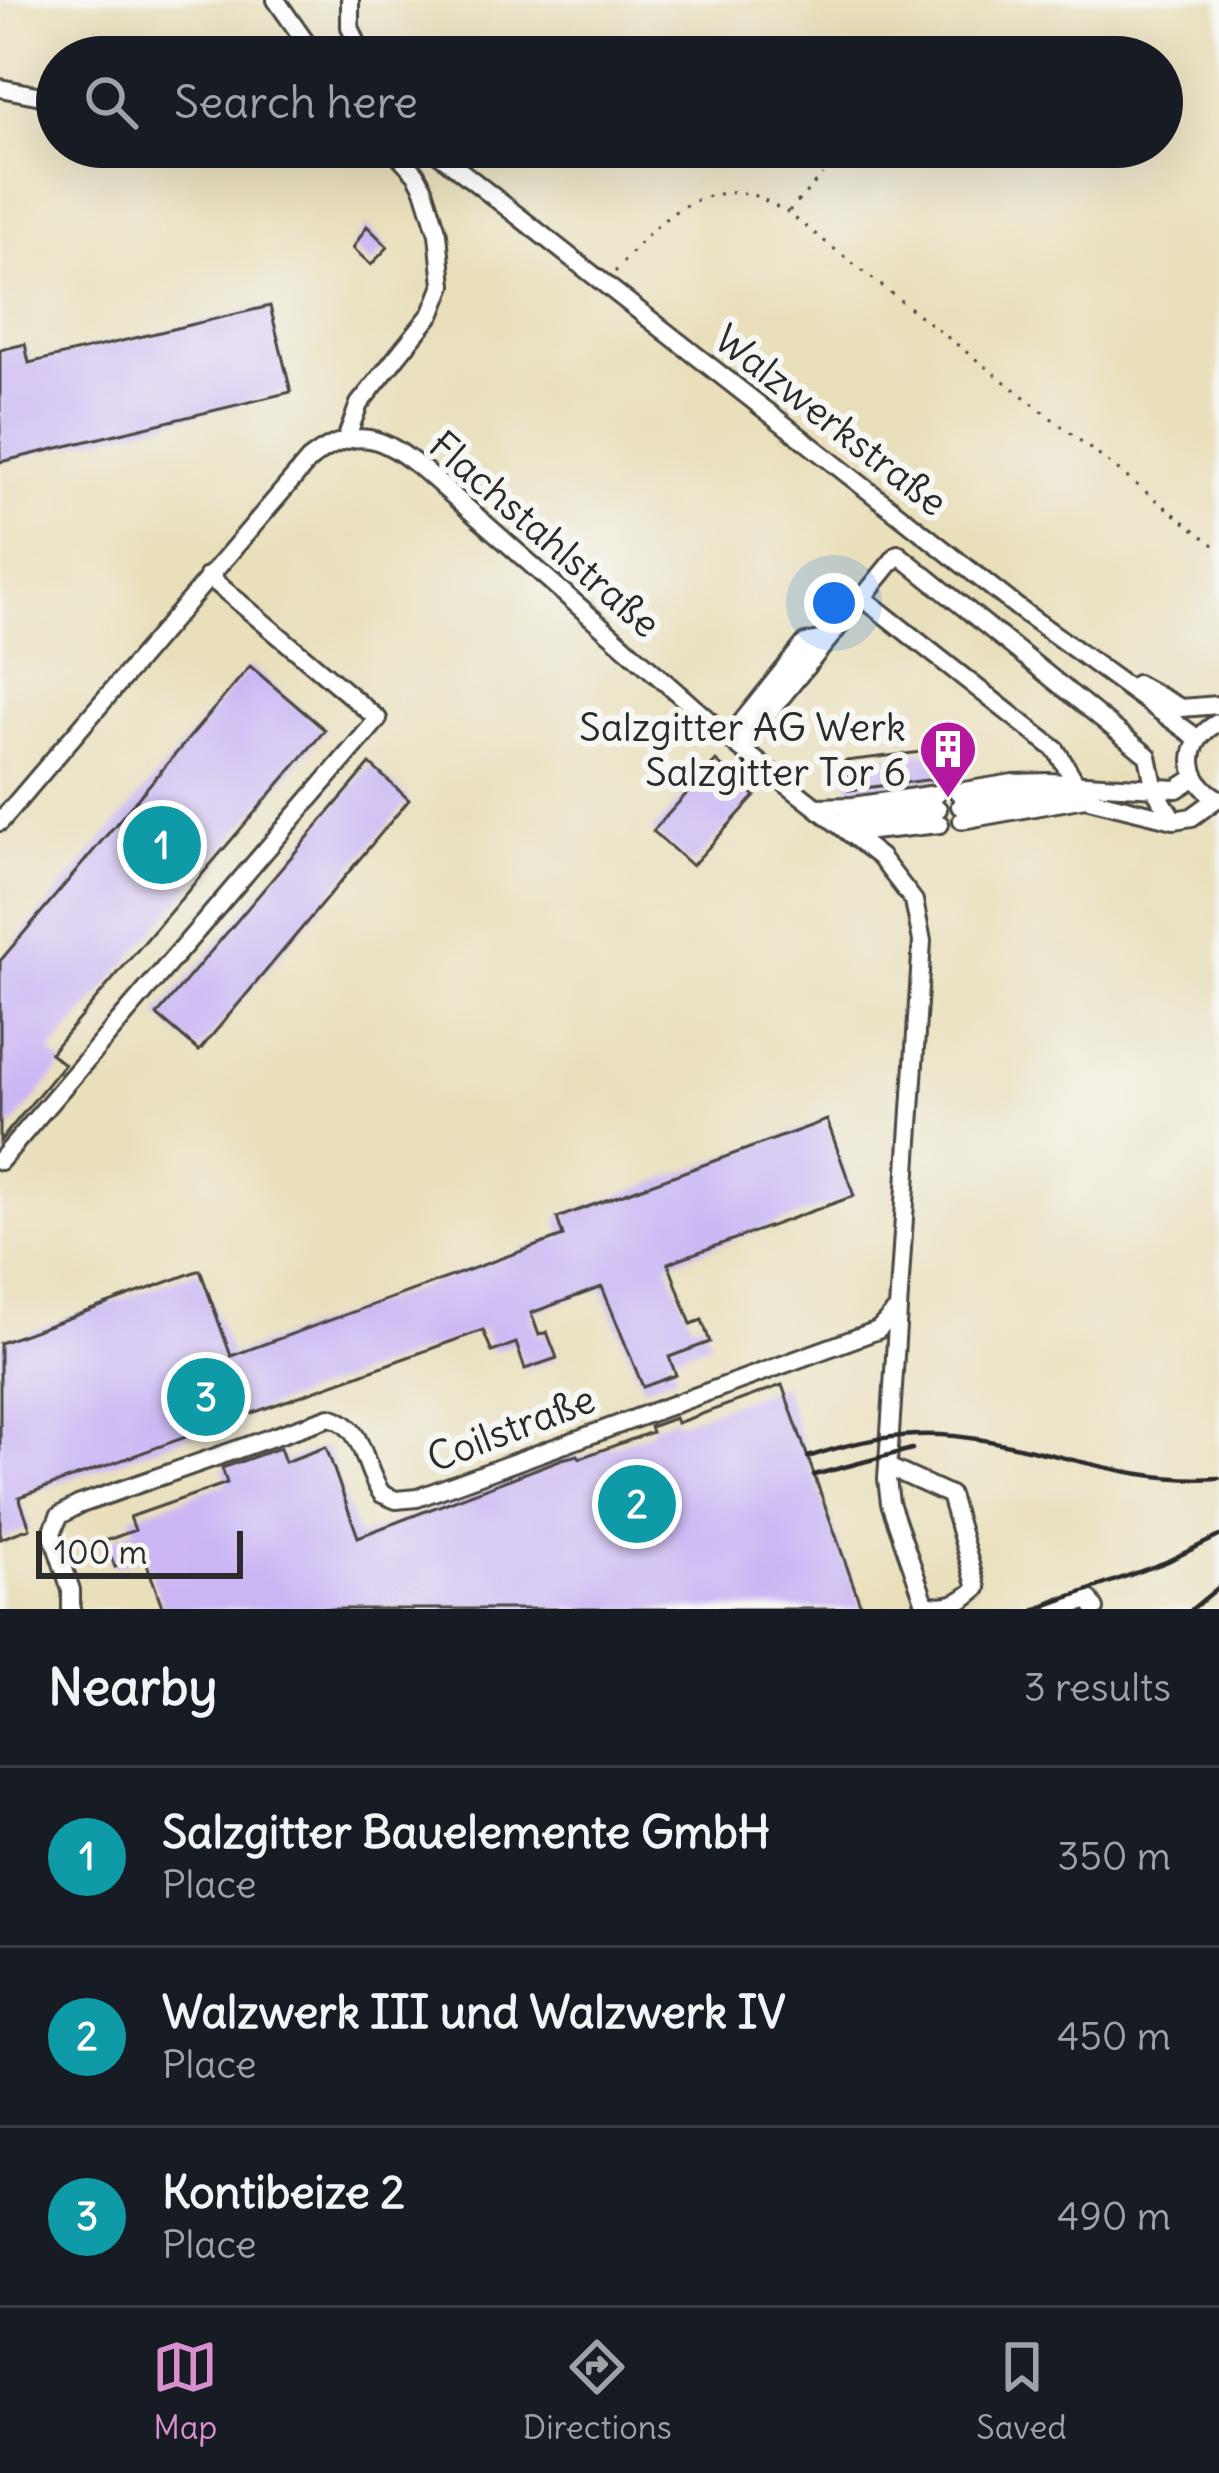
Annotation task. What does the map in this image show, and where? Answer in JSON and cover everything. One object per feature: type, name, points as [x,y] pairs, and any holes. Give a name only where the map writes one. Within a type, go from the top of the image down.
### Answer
[{"type":"street","points":[[276,0],[301,36]]},
{"type":"street","points":[[350,0],[354,36]]},
{"type":"street","points":[[0,88],[36,95]]},
{"type":"street","points":[[0,822],[309,460],[346,439],[359,404],[432,313],[443,285],[438,234],[424,189],[408,168]]},
{"type":"street","name":"Walzwerkstraße","points":[[456,168],[1069,646],[1197,738]]},
{"type":"street","name":"Flachstahlstraße","points":[[346,439],[373,438],[403,453],[815,807]]},
{"type":"street","points":[[735,743],[806,643],[830,638],[898,554],[1148,755],[1155,790],[1174,820]]},
{"type":"street","points":[[0,1161],[378,719],[208,576]]},
{"type":"street","points":[[863,598],[1056,749],[1081,790],[1174,820],[1192,817],[1218,798],[1194,778],[1191,761],[1197,738],[1219,722]]},
{"type":"street","points":[[1069,646],[1180,708],[1219,705]]},
{"type":"street","points":[[1081,790],[1060,805],[960,806],[1013,783],[1081,790],[1155,790],[1177,789],[1194,778]]},
{"type":"street","points":[[815,807],[938,809],[844,828]]},
{"type":"street","points":[[815,807],[880,857],[906,886],[919,914],[920,977],[888,1467],[890,1503],[927,1606],[962,1602],[977,1588],[950,1496],[888,1467]]},
{"type":"street","name":"Coilstraße","points":[[70,1609],[70,1589],[52,1533],[59,1516],[78,1505],[330,1417],[345,1422],[355,1433],[382,1494],[396,1500],[417,1498],[878,1330],[896,1314],[899,1299]]},
{"type":"street","points":[[1056,1609],[1082,1600],[1090,1600],[1095,1609]]},
{"type":"path","points":[[788,212],[822,175]]},
{"type":"path","points":[[604,285],[671,212],[704,196],[746,193],[788,212],[1219,549]]},
{"type":"building","points":[[367,226],[388,247],[371,265],[353,248]]},
{"type":"building","points":[[270,306],[291,392],[0,462],[0,350],[25,344],[29,363]]},
{"type":"building","points":[[250,666],[325,730],[50,1053],[64,1064],[0,1141],[0,961]]},
{"type":"building","points":[[956,748],[959,776],[946,787],[934,779],[849,790],[845,761]]},
{"type":"building","points":[[716,761],[755,796],[692,866],[653,831]]},
{"type":"building","points":[[370,764],[409,800],[199,1051],[157,1015]]},
{"type":"building","points":[[827,1120],[854,1196],[668,1263],[691,1324],[702,1320],[710,1342],[669,1357],[676,1375],[643,1387],[602,1287],[531,1313],[539,1335],[547,1332],[557,1358],[525,1369],[516,1343],[492,1352],[483,1330],[19,1497],[30,1528],[0,1539],[0,1343],[200,1270],[231,1356],[563,1236],[557,1218]]},
{"type":"building","points":[[782,1385],[862,1609],[163,1609],[144,1556],[115,1567],[105,1541],[135,1530],[130,1517],[227,1483],[222,1468],[280,1448],[285,1462],[326,1447],[358,1537],[562,1459],[580,1458],[652,1432],[650,1427],[675,1418],[677,1423]]},
{"type":"railway","points":[[808,1457],[880,1439],[935,1435],[987,1441],[1152,1476],[1219,1478]]},
{"type":"railway","points":[[814,1475],[912,1449]]},
{"type":"railway","points":[[1036,1609],[1166,1562],[1219,1536]]},
{"type":"railway","points":[[1192,1609],[1219,1587]]},
{"type":"place","name":"Salzgitter AG Werk Salzgitter Tor 6","points":[[948,800]]},
{"type":"place","name":"Salzgitter Bauelemente GmbH","points":[[162,845]]},
{"type":"place","name":"Kontibeize 2","points":[[206,1397]]},
{"type":"place","name":"Walzwerk III und Walzwerk IV","points":[[637,1504]]}]
